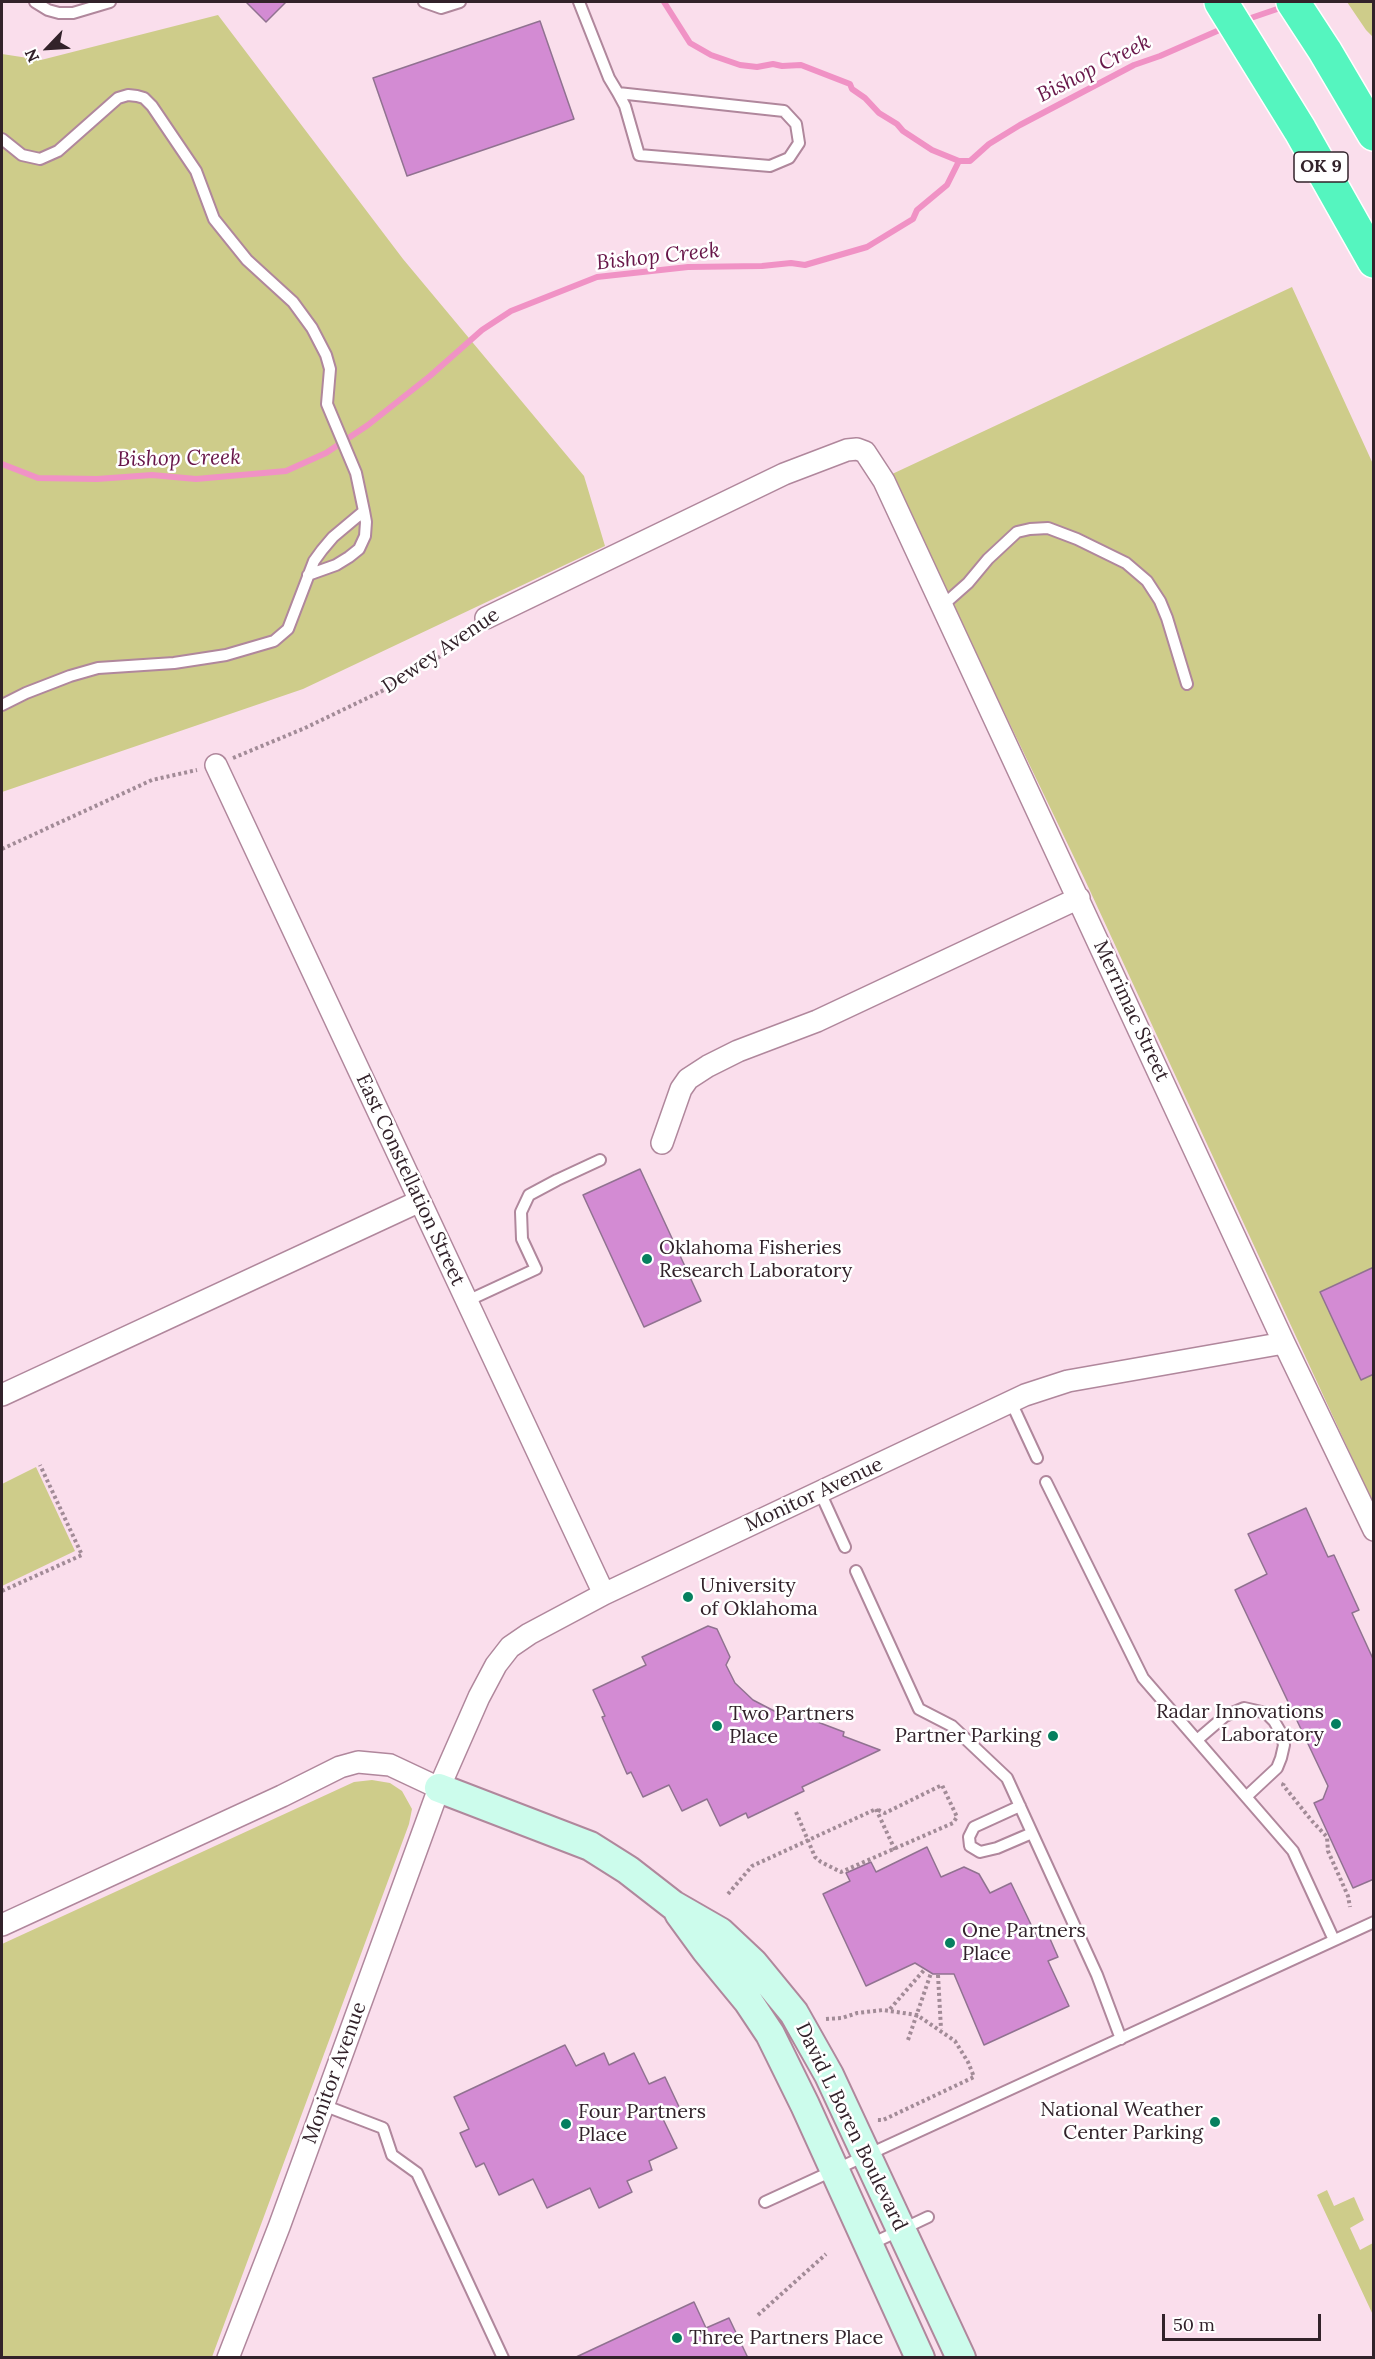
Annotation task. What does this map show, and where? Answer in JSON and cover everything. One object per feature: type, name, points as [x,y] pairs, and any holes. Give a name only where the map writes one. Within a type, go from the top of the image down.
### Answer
[{"type":"highway","name":"OK 9","points":[[1221,2],[1266,74],[1374,261]]},
{"type":"highway","points":[[1293,2],[1374,134]]},
{"type":"street","name":"Dewey Avenue","points":[[486,618],[784,474],[847,450],[857,449],[864,452],[884,480],[889,493]]},
{"type":"street","name":"Merrimac Street","points":[[889,493],[1079,898],[1284,1344],[1374,1530]]},
{"type":"street","name":"East Constellation Street","points":[[216,765],[604,1594]]},
{"type":"street","points":[[662,1143],[681,1089],[688,1079],[708,1066],[738,1051],[817,1021],[1079,898]]},
{"type":"street","points":[[2,1395],[420,1201]]},
{"type":"street","name":"Monitor Avenue","points":[[228,2358],[324,2105],[439,1788],[479,1697],[496,1665],[510,1647],[556,1618],[604,1594],[1011,1402],[1068,1381],[1284,1344]]},
{"type":"street","points":[[2,1925],[340,1767],[358,1762],[390,1765],[439,1788]]},
{"type":"street","name":"David L Boren Boulevard","points":[[439,1788],[590,1846],[628,1870],[674,1905],[720,1932],[753,1963],[795,2013],[798,2053],[834,2170],[920,2358]]},
{"type":"street","name":"David L Boren Boulevard","points":[[798,2053],[868,2156],[961,2358]]},
{"type":"lane","points":[[35,2],[48,10],[73,13],[110,2]]},
{"type":"lane","points":[[424,2],[441,8],[460,2]]},
{"type":"lane","points":[[579,2],[609,78],[625,106],[639,155],[770,166],[789,158],[799,143],[796,124],[783,111],[618,93]]},
{"type":"lane","points":[[2,139],[22,155],[40,159],[58,151],[118,98],[128,95],[144,98],[152,106],[196,171],[205,199],[220,227],[247,260],[293,302],[312,328],[326,355],[330,369],[327,404],[356,473],[366,522],[365,536],[359,549],[350,558],[308,575]]},
{"type":"lane","points":[[2,705],[70,675],[98,668],[174,663],[215,657],[274,641],[288,629],[314,561],[333,537],[364,511]]},
{"type":"lane","points":[[942,606],[968,583],[988,559],[1017,532],[1048,528],[1077,538],[1126,563],[1147,581],[1160,601],[1167,618],[1187,684]]},
{"type":"lane","points":[[467,1301],[536,1269],[522,1239],[521,1227],[521,1212],[530,1195],[600,1160]]},
{"type":"lane","points":[[1011,1402],[1037,1458]]},
{"type":"lane","points":[[1047,1482],[1133,1662],[1143,1678],[1293,1851],[1334,1940]]},
{"type":"lane","points":[[820,1492],[845,1547]]},
{"type":"lane","points":[[856,1571],[919,1709],[952,1726],[1007,1778],[1097,1975],[1121,2039]]},
{"type":"lane","points":[[1197,1740],[1225,1716],[1244,1708],[1266,1713],[1274,1721],[1281,1733],[1284,1745],[1281,1758],[1277,1768],[1247,1796]]},
{"type":"lane","points":[[1020,1806],[974,1827],[969,1837],[970,1846],[980,1852],[997,1848],[1032,1833]]},
{"type":"lane","points":[[765,2202],[1374,1922]]},
{"type":"lane","points":[[324,2105],[384,2128],[392,2155],[417,2173],[504,2358]]},
{"type":"lane","points":[[868,2245],[928,2217]]},
{"type":"path","name":"Dewey Avenue","points":[[2,849],[152,780],[216,765],[305,728],[384,690],[449,651],[486,618]]},
{"type":"path","points":[[2,1591],[82,1555],[40,1465]]},
{"type":"path","points":[[728,1894],[752,1866],[808,1841],[876,1809],[885,1813],[942,1785],[957,1816],[953,1823],[841,1872],[815,1857],[808,1841],[796,1812]]},
{"type":"path","points":[[1283,1785],[1312,1821],[1325,1832],[1328,1851],[1348,1896],[1350,1907]]},
{"type":"path","points":[[876,1809],[895,1850]]},
{"type":"path","points":[[890,2010],[925,1969]]},
{"type":"path","points":[[908,2040],[932,1973]]},
{"type":"path","points":[[938,1975],[941,2030]]},
{"type":"path","points":[[818,2016],[836,2019],[866,2012],[890,2010],[917,2015],[955,2041],[962,2051],[974,2077],[883,2120],[876,2120]]},
{"type":"path","points":[[758,2315],[826,2254]]},
{"type":"shaded area","points":[[1347,2],[1373,2],[1373,37],[1366,30]]},
{"type":"shaded area","points":[[218,15],[403,259],[584,476],[605,546],[303,689],[2,792],[2,54],[41,60]]},
{"type":"shaded area","points":[[1292,287],[1373,464],[1373,1503],[1085,880],[890,475]]},
{"type":"shaded area","points":[[36,1467],[75,1551],[2,1586],[2,1484]]},
{"type":"shaded area","points":[[372,1780],[390,1783],[402,1791],[412,1809],[409,1824],[212,2357],[2,2357],[2,1944],[354,1782]]},
{"type":"shaded area","points":[[1327,2190],[1334,2206],[1354,2197],[1364,2220],[1350,2228],[1360,2250],[1373,2243],[1373,2315],[1317,2195]]},
{"type":"building","points":[[246,2],[286,2],[266,22]]},
{"type":"building","points":[[540,21],[574,119],[407,176],[373,78]]},
{"type":"building","name":"Oklahoma Fisheries Research Laboratory","points":[[640,1169],[701,1301],[644,1327],[583,1195]]},
{"type":"building","points":[[1374,1267],[1374,1374],[1361,1380],[1320,1292]]},
{"type":"building","name":"Radar Innovations Laboratory","points":[[1306,1508],[1328,1557],[1334,1555],[1359,1610],[1352,1613],[1374,1661],[1374,1879],[1353,1888],[1314,1803],[1323,1799],[1328,1786],[1235,1590],[1267,1574],[1248,1534]]},
{"type":"building","name":"Two Partners Place","points":[[708,1626],[717,1629],[730,1657],[726,1665],[735,1683],[753,1700],[780,1714],[801,1720],[807,1718],[844,1732],[843,1736],[880,1750],[802,1787],[804,1791],[748,1818],[746,1813],[720,1826],[707,1799],[682,1811],[669,1785],[643,1797],[631,1772],[627,1774],[593,1690],[646,1665],[642,1657]]},
{"type":"building","name":"One Partners Place","points":[[927,1847],[941,1877],[964,1867],[979,1874],[990,1893],[1011,1883],[1037,1937],[1047,1932],[1058,1957],[1048,1961],[1069,2006],[984,2045],[954,1974],[933,1974],[915,1963],[866,1986],[823,1894],[850,1881],[846,1873],[871,1862],[876,1872]]},
{"type":"building","name":"Four Partners Place","points":[[565,2045],[576,2066],[604,2053],[609,2065],[634,2053],[649,2084],[665,2077],[681,2111],[663,2119],[677,2148],[649,2161],[652,2170],[627,2181],[632,2192],[599,2208],[590,2188],[547,2208],[533,2179],[499,2195],[484,2163],[476,2167],[460,2133],[469,2129],[454,2097]]},
{"type":"building","name":"Three Partners Place","points":[[694,2302],[706,2328],[729,2318],[748,2358],[574,2358]]},
{"type":"waterway","points":[[664,2],[690,43],[711,55],[740,65],[757,67],[773,64],[801,65],[850,84],[852,89],[865,98],[879,113],[897,124],[903,131],[932,150],[959,161],[970,161],[989,144],[1020,125],[1134,65],[1224,28]]},
{"type":"waterway","name":"Bishop Creek","points":[[1245,20],[1286,6]]},
{"type":"waterway","name":"Bishop Creek","points":[[2,464],[38,478],[97,479],[152,475],[196,479],[286,471],[326,453],[368,425],[430,376],[482,330],[511,311],[597,277],[688,267],[762,266],[791,263],[805,265],[867,247],[913,219],[917,210],[947,185],[959,161]]},
{"type":"place","name":"Oklahoma Fisheries Research Laboratory","points":[[647,1259]]},
{"type":"place","name":"University of Oklahoma","points":[[688,1597]]},
{"type":"place","name":"Radar Innovations Laboratory","points":[[1336,1724]]},
{"type":"place","name":"Two Partners Place","points":[[717,1726]]},
{"type":"place","name":"Partner Parking","points":[[1053,1736]]},
{"type":"place","name":"One Partners Place","points":[[950,1943]]},
{"type":"place","name":"National Weather Center Parking","points":[[1215,2122]]},
{"type":"place","name":"Four Partners Place","points":[[566,2124]]},
{"type":"place","name":"Three Partners Place","points":[[677,2338]]}]
